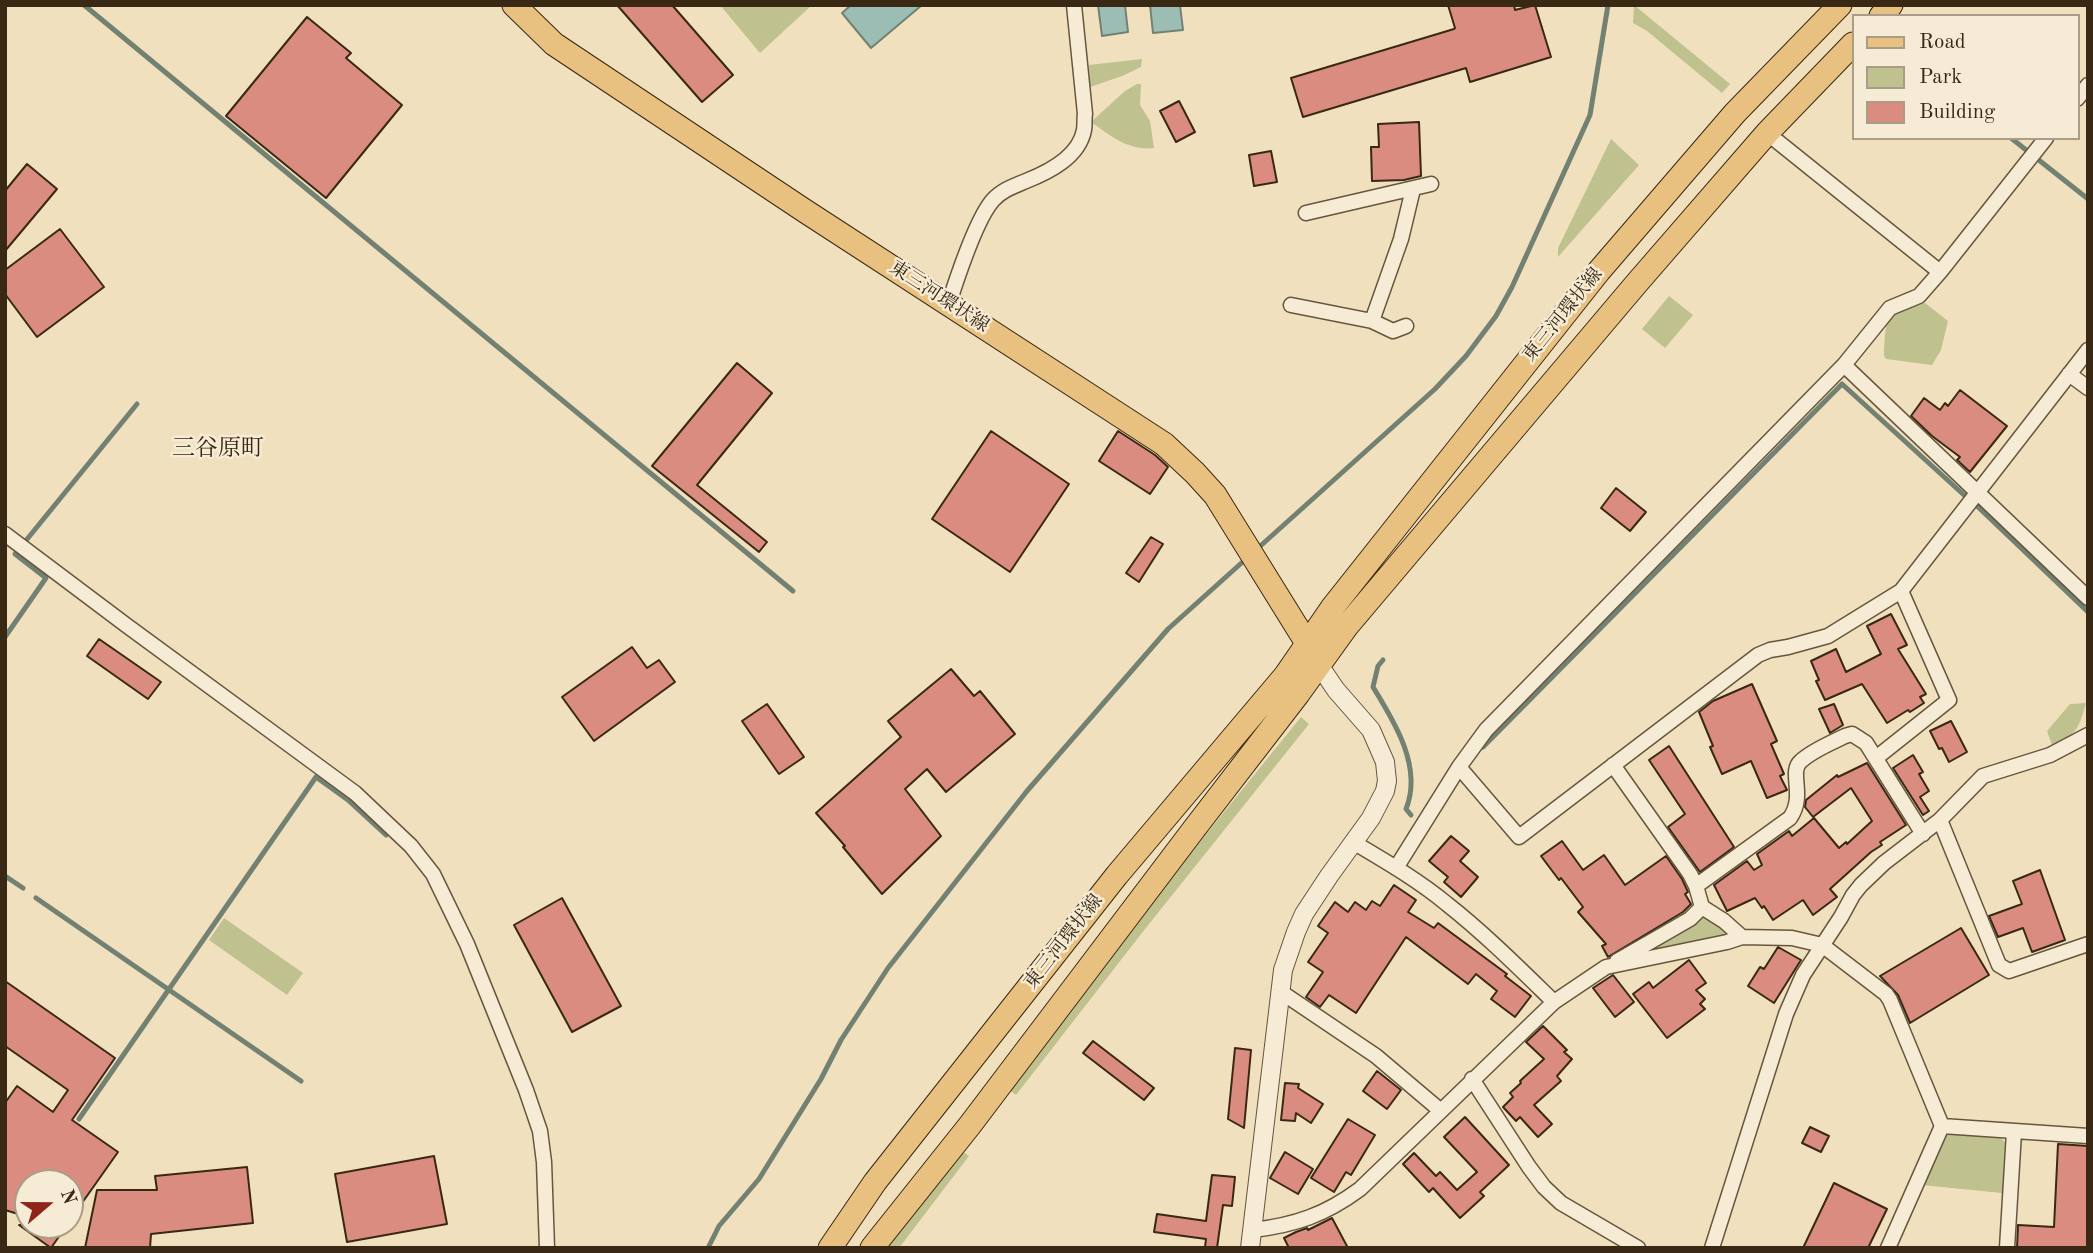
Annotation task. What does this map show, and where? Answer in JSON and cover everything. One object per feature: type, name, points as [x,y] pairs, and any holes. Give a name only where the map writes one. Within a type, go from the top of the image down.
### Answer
[{"type":"main road","name":"東三河環状線","points":[[514,5],[554,44],[1164,444],[1215,495],[1319,665]]},
{"type":"main road","name":"東三河環状線","points":[[830,1248],[875,1182],[1117,875],[1285,676],[1415,502],[1598,271],[1735,113],[1840,5]]},
{"type":"main road","name":"東三河環状線","points":[[873,1248],[970,1125],[1347,626],[1767,133],[1852,45]]},
{"type":"street","points":[[949,303],[981,219],[993,200],[1008,188],[1043,174],[1066,160],[1080,142],[1084,131],[1084,114],[1074,5]]},
{"type":"street","points":[[1767,133],[1940,272]]},
{"type":"street","points":[[1396,867],[1459,767],[1486,730],[1844,365],[1890,308],[1919,296],[2044,140]]},
{"type":"street","points":[[1306,213],[1431,184]]},
{"type":"street","points":[[1372,321],[1401,239],[1413,189]]},
{"type":"street","points":[[1291,305],[1372,321],[1393,331],[1406,326]]},
{"type":"street","points":[[1459,767],[1519,837],[1758,655],[1828,636],[1901,590],[2088,350]]},
{"type":"street","points":[[1844,365],[2088,598]]},
{"type":"street","points":[[2069,374],[2088,388]]},
{"type":"street","points":[[5,534],[355,793],[411,846],[425,864],[467,944],[540,1131],[544,1162],[547,1248]]},
{"type":"street","points":[[1875,758],[1950,700],[1901,590]]},
{"type":"street","points":[[1319,665],[1336,690],[1371,730],[1385,762],[1387,781],[1385,791],[1371,818],[1312,900],[1286,961],[1251,1239],[1308,1219],[1345,1200],[1380,1172],[1472,1079],[1554,1002],[1606,967],[1690,919],[1702,907]]},
{"type":"street","points":[[1696,886],[1790,818],[1798,800],[1796,769],[1799,762],[1852,734],[1866,743],[1923,834]]},
{"type":"street","points":[[1712,1248],[1786,1014],[1803,975],[1861,885],[1884,863],[1941,820],[1983,776],[2050,755],[2088,735]]},
{"type":"street","points":[[1613,765],[1696,886],[1702,907],[1724,920],[1742,937]]},
{"type":"street","points":[[1941,820],[1999,965],[2009,971],[2088,944]]},
{"type":"street","points":[[1353,842],[1396,867],[1445,902],[1484,934],[1554,1002]]},
{"type":"street","points":[[1606,967],[1742,937],[1792,938],[1822,945],[1886,994],[1942,1126],[1888,1248]]},
{"type":"street","points":[[1280,992],[1376,1056],[1441,1111]]},
{"type":"street","points":[[1472,1079],[1544,1187],[1560,1203],[1638,1248]]},
{"type":"street","points":[[1942,1126],[2088,1136]]},
{"type":"street","points":[[2007,1248],[2014,1132]]},
{"type":"green space","points":[[720,5],[812,5],[760,53]]},
{"type":"green space","points":[[1634,5],[1730,84],[1722,93],[1647,31],[1633,23]]},
{"type":"green space","points":[[1142,59],[1141,67],[1090,87],[1089,65]]},
{"type":"green space","points":[[1141,84],[1140,105],[1150,121],[1154,148],[1128,145],[1091,122],[1125,91]]},
{"type":"green space","points":[[1611,139],[1639,165],[1558,257],[1558,248]]},
{"type":"green space","points":[[1669,296],[1693,315],[1665,348],[1642,329]]},
{"type":"green space","points":[[1925,303],[1948,321],[1941,350],[1932,365],[1886,359],[1886,331],[1890,319],[1902,311]]},
{"type":"green space","points":[[2086,703],[2076,730],[2052,745],[2047,731],[2070,704]]},
{"type":"green space","points":[[1301,717],[1309,724],[1016,1095],[1008,1089],[1135,922]]},
{"type":"green space","points":[[1704,916],[1725,928],[1730,935],[1638,953],[1695,924]]},
{"type":"green space","points":[[224,918],[303,973],[287,995],[209,940]]},
{"type":"green space","points":[[1948,1134],[2000,1138],[2005,1142],[2002,1193],[1922,1185],[1944,1137]]},
{"type":"green space","points":[[960,1150],[969,1156],[899,1248],[886,1248]]},
{"type":"water","points":[[851,5],[922,5],[871,48],[842,13]]},
{"type":"water","points":[[1098,5],[1125,5],[1128,32],[1102,36]]},
{"type":"water","points":[[1150,5],[1180,5],[1183,30],[1153,33]]},
{"type":"building","points":[[617,5],[672,5],[733,75],[702,102]]},
{"type":"building","points":[[1448,5],[1514,5],[1515,10],[1535,5],[1551,57],[1470,82],[1466,68],[1303,117],[1291,78],[1454,29]]},
{"type":"building","points":[[307,17],[351,53],[346,58],[402,105],[326,198],[226,116]]},
{"type":"building","points":[[1179,101],[1195,132],[1176,142],[1160,111]]},
{"type":"building","points":[[1419,122],[1421,176],[1404,180],[1372,181],[1371,147],[1379,147],[1378,124]]},
{"type":"building","points":[[1271,151],[1277,182],[1254,186],[1249,155]]},
{"type":"building","points":[[27,164],[57,189],[5,251],[5,191]]},
{"type":"building","points":[[60,229],[104,287],[37,337],[5,294],[5,270]]},
{"type":"building","points":[[737,363],[772,393],[697,485],[767,542],[759,552],[652,466]]},
{"type":"building","points":[[1960,390],[2007,426],[1970,472],[1957,460],[1960,457],[1911,416],[1924,398],[1940,410],[1945,403],[1948,406]]},
{"type":"building","points":[[991,431],[1069,484],[1010,572],[932,519]]},
{"type":"building","points":[[1118,431],[1155,455],[1168,467],[1150,494],[1099,461]]},
{"type":"building","points":[[1616,488],[1646,512],[1630,531],[1601,508]]},
{"type":"building","points":[[1151,537],[1163,544],[1139,582],[1126,573]]},
{"type":"building","points":[[1891,614],[1907,645],[1898,649],[1926,694],[1920,697],[1924,703],[1887,723],[1862,684],[1825,700],[1811,661],[1836,649],[1846,672],[1881,654],[1867,626]]},
{"type":"building","points":[[99,639],[161,682],[148,699],[87,656]]},
{"type":"building","points":[[632,647],[647,668],[659,660],[675,682],[594,741],[562,697]]},
{"type":"building","points":[[951,669],[974,696],[980,691],[1015,734],[946,792],[927,769],[905,789],[941,836],[882,894],[816,813],[901,737],[888,721]]},
{"type":"building","points":[[1752,684],[1777,741],[1771,744],[1784,774],[1780,776],[1787,790],[1767,798],[1751,761],[1722,774],[1699,712],[1713,701]]},
{"type":"building","points":[[767,704],[804,757],[779,774],[742,721]]},
{"type":"building","points":[[1834,704],[1843,725],[1830,733],[1819,709]]},
{"type":"building","points":[[1951,721],[1967,752],[1949,762],[1930,731]]},
{"type":"building","points":[[1669,746],[1734,847],[1700,872],[1668,827],[1685,814],[1649,760]]},
{"type":"building","points":[[1913,755],[1923,772],[1919,774],[1929,791],[1920,797],[1929,811],[1923,815],[1893,768]]},
{"type":"building","points":[[1867,763],[1906,825],[1880,842],[1882,845],[1830,889],[1837,897],[1813,915],[1803,900],[1773,920],[1755,898],[1727,911],[1714,885],[1747,861],[1754,870],[1762,865],[1757,854],[1789,831],[1792,836],[1814,818],[1839,848],[1872,821],[1851,788],[1813,817],[1805,807],[1806,800],[1837,775],[1838,777]]},
{"type":"building","points":[[1451,836],[1469,851],[1460,861],[1478,877],[1461,897],[1444,882],[1448,877],[1429,861]]},
{"type":"building","points":[[1562,841],[1583,870],[1604,855],[1625,885],[1666,856],[1682,879],[1688,892],[1685,894],[1691,904],[1683,912],[1608,957],[1602,946],[1606,944],[1578,912],[1583,907],[1541,856]]},
{"type":"building","points":[[2040,870],[2065,940],[2032,952],[2023,928],[1998,937],[1989,916],[2022,904],[2013,881]]},
{"type":"building","points":[[1394,885],[1416,900],[1408,912],[1434,928],[1438,923],[1507,974],[1505,976],[1531,996],[1515,1017],[1491,999],[1497,991],[1476,974],[1468,984],[1406,937],[1356,1013],[1329,995],[1320,1007],[1306,997],[1323,972],[1308,962],[1328,933],[1318,926],[1335,902],[1348,912],[1355,902],[1366,910],[1372,901],[1380,906]]},
{"type":"building","points":[[562,898],[621,1006],[572,1032],[514,925]]},
{"type":"building","points":[[1961,928],[1989,975],[1910,1023],[1898,995],[1880,976]]},
{"type":"building","points":[[1778,947],[1801,960],[1774,1003],[1748,986],[1760,967],[1764,969]]},
{"type":"building","points":[[1689,960],[1706,983],[1696,990],[1705,999],[1700,1004],[1705,1009],[1667,1038],[1633,994],[1649,982],[1653,988]]},
{"type":"building","points":[[1613,975],[1634,1002],[1615,1017],[1593,988]]},
{"type":"building","points":[[5,981],[115,1058],[72,1120],[118,1152],[84,1200],[84,1169],[14,1169],[14,1213],[5,1210],[5,1103],[17,1086],[53,1112],[68,1090],[5,1046]]},
{"type":"building","points":[[1543,1026],[1567,1050],[1564,1052],[1572,1059],[1557,1076],[1561,1081],[1534,1105],[1552,1124],[1538,1137],[1520,1117],[1516,1121],[1503,1107],[1513,1097],[1510,1093],[1520,1081],[1544,1059],[1526,1042]]},
{"type":"building","points":[[1093,1041],[1154,1088],[1144,1100],[1083,1053]]},
{"type":"building","points":[[1235,1048],[1251,1050],[1244,1128],[1228,1119]]},
{"type":"building","points":[[1377,1071],[1401,1090],[1387,1109],[1363,1091]]},
{"type":"building","points":[[1285,1083],[1299,1084],[1298,1088],[1323,1104],[1311,1123],[1296,1113],[1295,1121],[1281,1120]]},
{"type":"building","points":[[1465,1117],[1509,1165],[1480,1192],[1484,1196],[1460,1218],[1433,1188],[1429,1192],[1403,1164],[1414,1153],[1436,1176],[1440,1172],[1457,1190],[1477,1172],[1444,1137]]},
{"type":"building","points":[[1348,1119],[1375,1135],[1351,1175],[1346,1172],[1334,1192],[1311,1178]]},
{"type":"building","points":[[1810,1127],[1829,1136],[1821,1152],[1802,1143]]},
{"type":"building","points":[[2058,1144],[2088,1146],[2088,1248],[2017,1248],[2018,1225],[2054,1227]]},
{"type":"building","points":[[1285,1152],[1313,1169],[1298,1194],[1270,1178]]},
{"type":"building","points":[[434,1156],[447,1224],[347,1242],[335,1174]]},
{"type":"building","points":[[247,1167],[253,1223],[151,1234],[150,1248],[85,1248],[97,1190],[157,1190],[155,1176]]},
{"type":"building","points":[[1212,1175],[1235,1177],[1232,1206],[1223,1205],[1217,1248],[1205,1247],[1206,1239],[1154,1232],[1157,1214],[1206,1221]]},
{"type":"building","points":[[1834,1183],[1887,1209],[1868,1248],[1803,1248]]},
{"type":"building","points":[[1332,1218],[1348,1248],[1289,1248],[1284,1238]]},
{"type":"building","points":[[38,1239],[57,1239],[51,1248]]},
{"type":"waterway","points":[[84,5],[793,591]]},
{"type":"waterway","points":[[1257,549],[1435,389],[1466,356],[1496,316],[1512,287],[1590,115],[1608,5]]},
{"type":"waterway","points":[[2014,140],[2088,199]]},
{"type":"waterway","points":[[1483,747],[1842,384],[1964,495]]},
{"type":"waterway","points":[[5,637],[46,578],[15,554],[137,404]]},
{"type":"waterway","points":[[1976,505],[2088,612]]},
{"type":"waterway","points":[[708,1248],[719,1226],[759,1179],[821,1079],[841,1040],[888,968],[1027,791],[1168,629],[1247,558]]},
{"type":"waterway","points":[[1383,660],[1378,666],[1373,687],[1397,729],[1409,761],[1411,777],[1406,809],[1411,815]]},
{"type":"waterway","points":[[79,1119],[316,777],[348,800],[386,835]]},
{"type":"waterway","points":[[5,876],[23,888]]},
{"type":"waterway","points":[[36,898],[301,1081]]},
{"type":"district","name":"三谷原町","points":[[218,449]]}]
